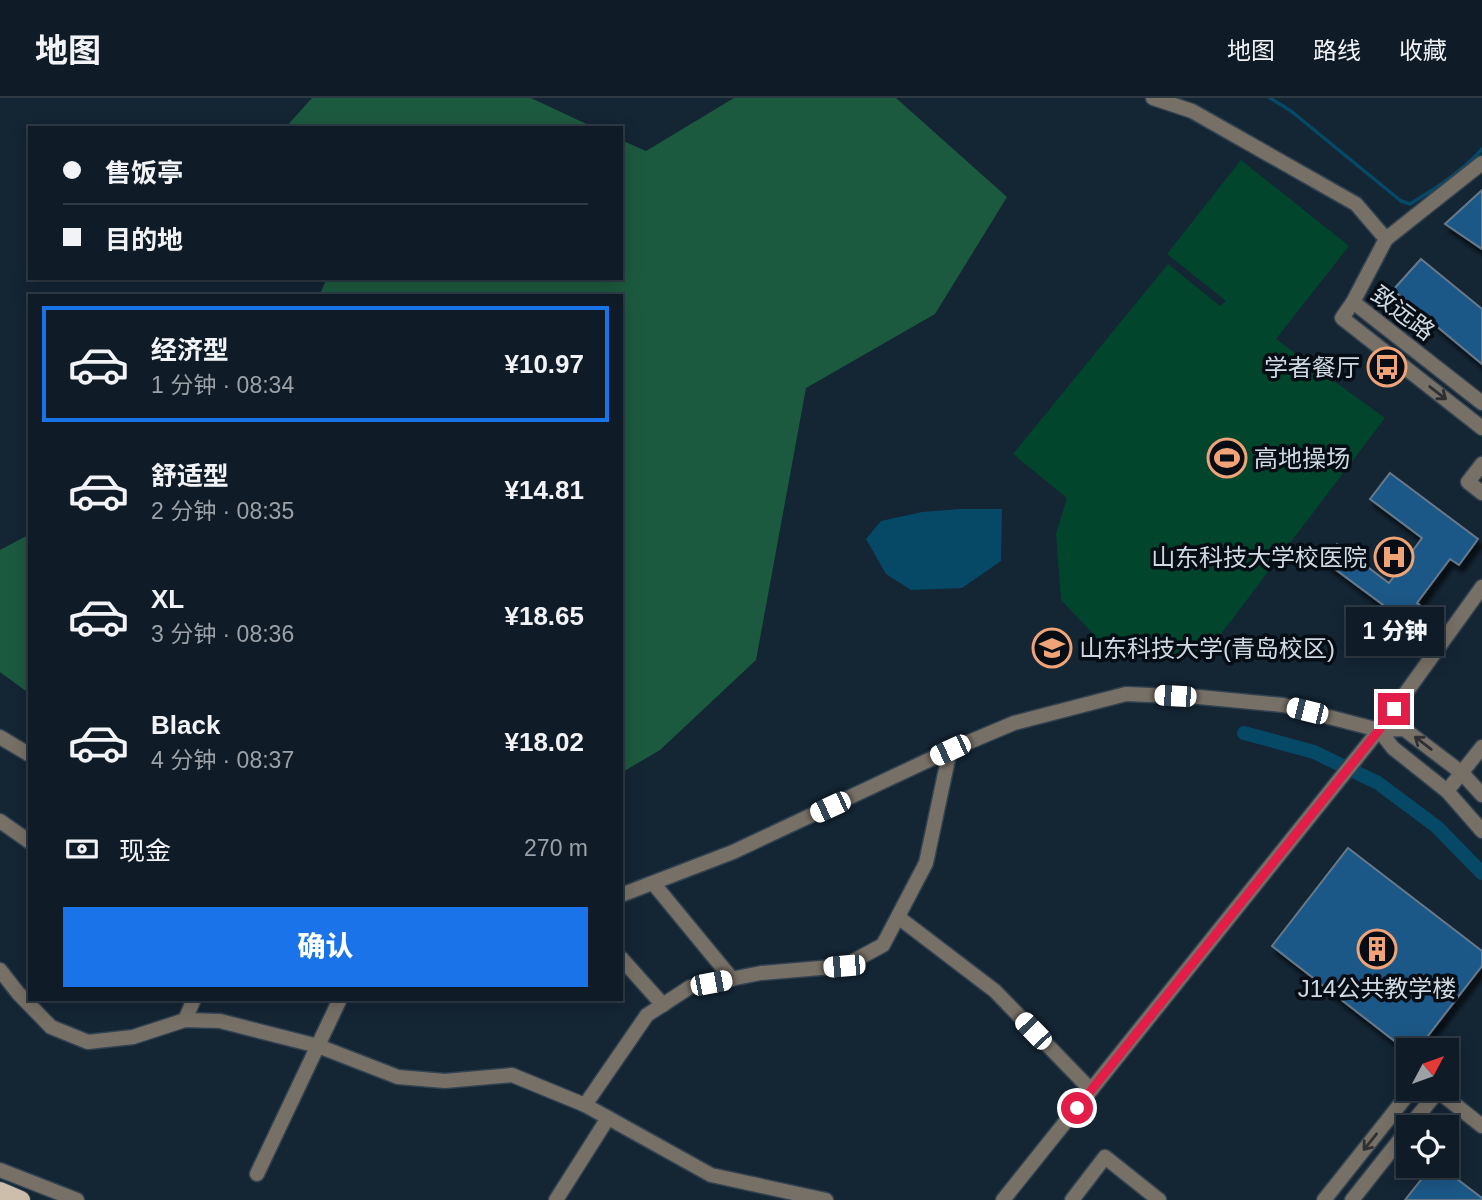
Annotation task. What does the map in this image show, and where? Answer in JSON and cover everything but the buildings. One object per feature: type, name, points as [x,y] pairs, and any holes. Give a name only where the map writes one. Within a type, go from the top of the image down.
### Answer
[{"type":"main road","points":[[0,1191],[21,1200]]},
{"type":"street","points":[[1153,98],[1192,111],[1356,204],[1386,239]]},
{"type":"street","points":[[1353,302],[1386,239],[1482,163]]},
{"type":"street","name":"致远路","points":[[1482,402],[1353,302],[1342,317],[1482,428]]},
{"type":"street","points":[[1482,464],[1468,482],[1482,493]]},
{"type":"street","points":[[1003,1200],[1379,730],[1482,587]]},
{"type":"street","points":[[623,894],[733,852],[950,750],[1014,723],[1126,694],[1199,697],[1283,705],[1379,730],[1404,729],[1462,773],[1482,794]]},
{"type":"street","points":[[1379,730],[1393,748],[1447,791],[1482,831]]},
{"type":"street","points":[[0,737],[28,754]]},
{"type":"street","points":[[1447,791],[1482,747]]},
{"type":"street","points":[[585,1105],[647,1015],[691,987],[761,973],[844,966],[883,945],[926,863],[950,750]]},
{"type":"street","points":[[0,821],[28,841]]},
{"type":"street","points":[[653,883],[732,979]]},
{"type":"street","points":[[898,917],[995,991],[1091,1090]]},
{"type":"street","points":[[623,960],[663,1005]]},
{"type":"street","points":[[0,970],[51,1027],[88,1042],[133,1037],[185,1020],[220,1021],[318,1046],[398,1077],[445,1081],[512,1075],[585,1105],[711,1175],[816,1199]]},
{"type":"street","points":[[0,991],[18,993]]},
{"type":"street","points":[[185,1020],[193,1001]]},
{"type":"street","points":[[257,1174],[339,1001]]},
{"type":"street","points":[[1324,1200],[1403,1101]]},
{"type":"street","points":[[1450,1101],[1482,1126]]},
{"type":"street","points":[[556,1200],[608,1118]]},
{"type":"street","points":[[1352,1200],[1396,1144]]},
{"type":"street","points":[[1072,1200],[1105,1157],[1159,1200]]},
{"type":"street","points":[[0,1170],[77,1200]]},
{"type":"green space","points":[[312,98],[531,98],[591,126],[287,126]]},
{"type":"green space","points":[[734,98],[896,98],[1007,197],[935,314],[806,388],[756,660],[660,750],[623,772],[623,294],[320,294],[326,280],[623,280],[623,141],[646,151]]},
{"type":"green space","name":"高地操场","points":[[1241,160],[1349,246],[1276,339],[1385,418],[1208,651],[1159,657],[1099,640],[1061,600],[1056,534],[1067,498],[1013,454],[1168,264],[1220,306],[1226,301],[1167,254]]},
{"type":"green space","points":[[28,535],[28,693],[0,672],[0,550]]},
{"type":"water","points":[[1002,509],[1001,561],[962,588],[911,590],[886,574],[866,539],[881,521],[922,512]]},
{"type":"waterway","points":[[1270,98],[1291,111],[1401,201],[1410,204],[1439,186],[1482,149]]},
{"type":"waterway","points":[[1244,733],[1314,752],[1378,783],[1437,827],[1482,873]]},
{"type":"place","name":"学者餐厅","points":[[1387,367]]},
{"type":"place","name":"高地操场","points":[[1227,458]]},
{"type":"place","name":"山东科技大学校医院","points":[[1394,557]]},
{"type":"place","name":"山东科技大学(青岛校区)","points":[[1052,648]]},
{"type":"place","name":"J14公共教学楼","points":[[1377,949]]},
{"type":"route","points":[[1077,1108],[1394,709]]}]
